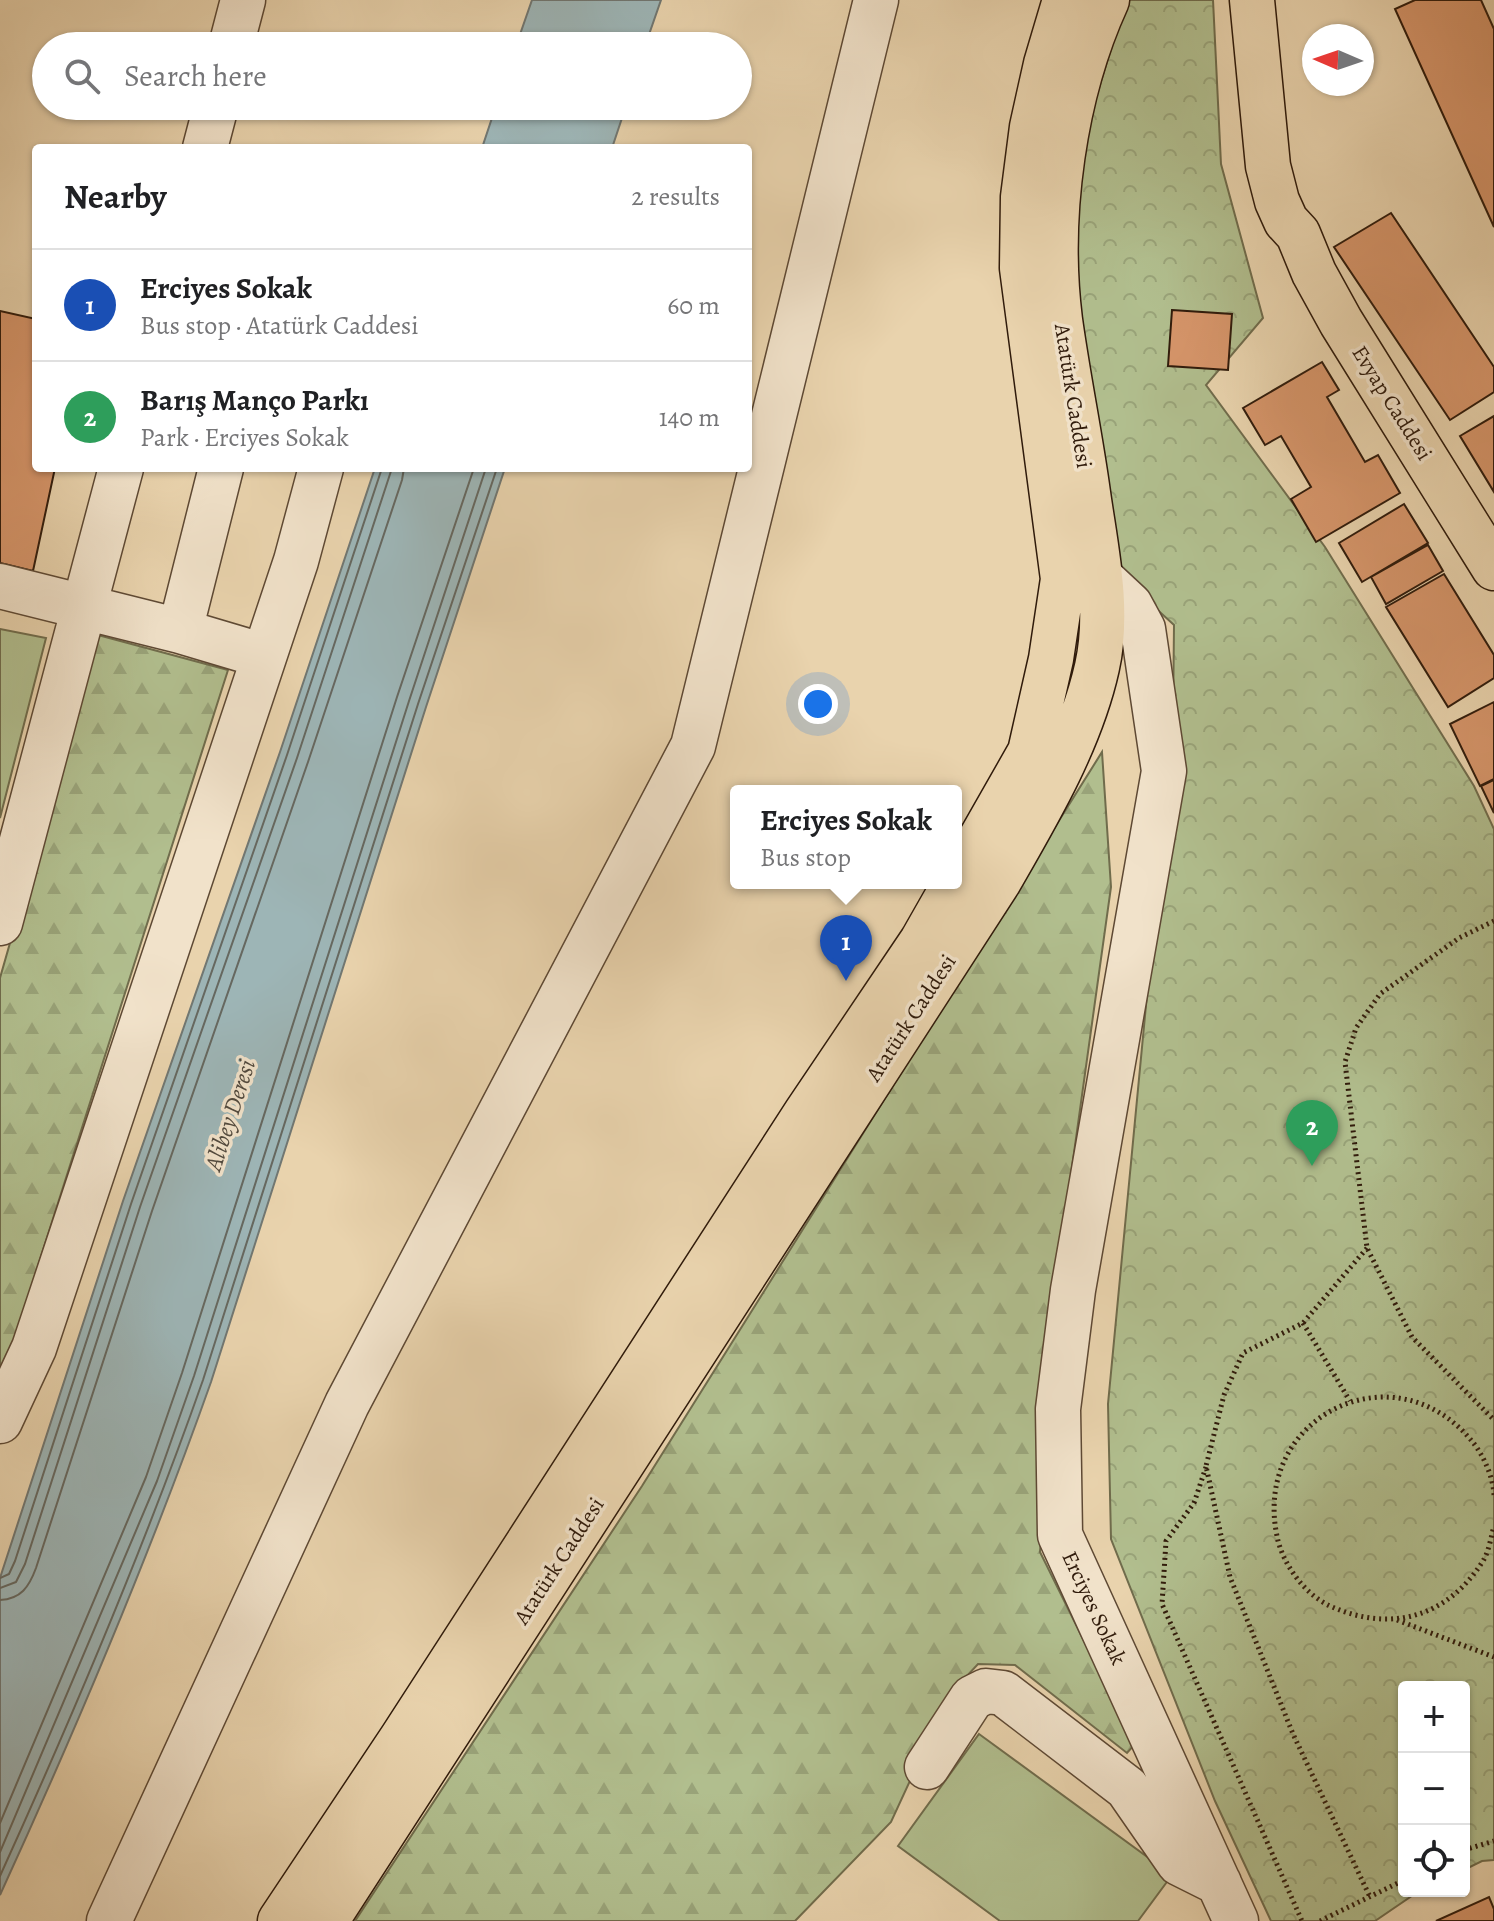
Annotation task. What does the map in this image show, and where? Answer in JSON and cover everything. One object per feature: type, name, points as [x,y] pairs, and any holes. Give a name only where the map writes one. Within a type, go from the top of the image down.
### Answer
[{"type":"main road","name":"Atatürk Caddesi","points":[[326,1921],[999,881],[1070,747],[1097,666],[1101,618],[1082,578],[1022,268],[1023,197],[1032,127],[1065,0]]},
{"type":"main road","name":"Atatürk Caddesi","points":[[962,871],[1030,752],[1051,659],[1082,578],[1056,267],[1060,189],[1069,122],[1080,70],[1107,0]]},
{"type":"main road","name":"Evyap Caddesi","points":[[1252,0],[1268,166],[1277,201],[1286,221],[1298,234],[1314,273],[1341,322],[1494,568]]},
{"type":"main road","name":"Evyap Caddesi","points":[[1276,0],[1285,107],[1299,208],[1298,234]]},
{"type":"main road","name":"Atatürk Caddesi","points":[[280,1921],[402,1738],[806,1113],[922,941],[952,889]]},
{"type":"street","points":[[235,32],[243,0]]},
{"type":"street","points":[[109,1921],[347,1404],[693,746],[876,0]]},
{"type":"street","points":[[206,144],[212,120]]},
{"type":"street","points":[[0,923],[120,472]]},
{"type":"street","points":[[180,631],[220,472]]},
{"type":"street","points":[[0,1421],[34,1348],[296,561],[320,472]]},
{"type":"street","name":"Erciyes Sokak","points":[[1082,578],[1130,605],[1143,629],[1164,771],[1073,1290],[1058,1409],[1060,1535],[1228,1902]]},
{"type":"street","points":[[0,586],[180,631],[264,656]]},
{"type":"street","points":[[927,1767],[972,1698],[986,1691],[1003,1693],[1127,1788],[1179,1863],[1228,1902]]},
{"type":"path","points":[[1494,921],[1459,938],[1380,994],[1356,1028],[1345,1062],[1367,1248],[1412,1337],[1494,1420]]},
{"type":"path","points":[[1302,1921],[1162,1604],[1166,1541],[1194,1503],[1224,1395],[1243,1353],[1303,1323],[1367,1248]]},
{"type":"path","points":[[1303,1323],[1350,1401]]},
{"type":"path","points":[[1494,1495],[1494,1485],[1480,1450],[1456,1422],[1424,1403],[1388,1396],[1350,1401],[1318,1417],[1292,1443],[1276,1476],[1272,1513],[1279,1549],[1298,1580],[1326,1604],[1359,1618],[1396,1620],[1494,1657]]},
{"type":"path","points":[[1206,1466],[1230,1577],[1293,1734],[1370,1897]]},
{"type":"path","points":[[1396,1620],[1432,1610],[1462,1588],[1484,1558],[1494,1526]]},
{"type":"path","points":[[1470,1848],[1494,1841]]},
{"type":"path","points":[[1320,1921],[1398,1883]]},
{"type":"green space","points":[[1126,0],[1213,0],[1221,164],[1263,318],[1206,385],[1325,547],[1474,786],[1494,829],[1494,1860],[1470,1867],[1470,1681],[1398,1681],[1398,1897],[1410,1897],[1375,1921],[1271,1921],[1215,1801],[1111,1539],[1108,1404],[1173,722],[1174,625],[1116,572],[1068,311],[1071,179]]},
{"type":"green space","points":[[0,629],[46,638],[0,818]]},
{"type":"green space","points":[[98,635],[228,670],[7,1363],[0,1376],[0,978]]},
{"type":"green space","points":[[1102,752],[1111,887],[1066,1210],[1040,1552],[1135,1744],[1127,1753],[1015,1665],[978,1664],[950,1694],[891,1822],[795,1921],[355,1921],[642,1486]]},
{"type":"green space","points":[[979,1734],[1172,1875],[1138,1921],[1000,1921],[898,1846]]},
{"type":"water","points":[[532,0],[661,0],[650,32],[521,32]]},
{"type":"water","points":[[491,120],[621,120],[613,144],[483,144]]},
{"type":"water","name":"Alibey Deresi","points":[[374,472],[504,472],[211,1382],[111,1641],[0,1895],[0,1578],[123,1201],[280,752]]},
{"type":"building","points":[[1415,0],[1481,0],[1494,29],[1494,227],[1395,9]]},
{"type":"building","points":[[1391,213],[1494,367],[1494,392],[1450,420],[1334,247]]},
{"type":"building","points":[[1172,310],[1232,314],[1228,370],[1168,366]]},
{"type":"building","points":[[0,311],[32,318],[32,472],[54,472],[33,571],[0,563]]},
{"type":"building","points":[[1322,362],[1339,390],[1327,397],[1365,462],[1378,455],[1400,493],[1316,542],[1291,499],[1311,487],[1281,436],[1265,445],[1243,408]]},
{"type":"building","points":[[1494,416],[1494,492],[1460,436]]},
{"type":"building","points":[[1404,504],[1428,543],[1362,582],[1339,543]]},
{"type":"building","points":[[1428,545],[1443,571],[1386,604],[1371,577]]},
{"type":"building","points":[[1444,574],[1494,655],[1494,678],[1448,707],[1386,607]]},
{"type":"building","points":[[1494,702],[1494,779],[1480,786],[1450,724]]},
{"type":"building","points":[[1494,780],[1494,813],[1481,786]]},
{"type":"building","points":[[1489,1897],[1494,1909],[1494,1921],[1436,1921]]},
{"type":"place","name":"Erciyes Sokak","points":[[846,981]]},
{"type":"place","name":"Barış Manço Parkı","points":[[1312,1166]]}]
